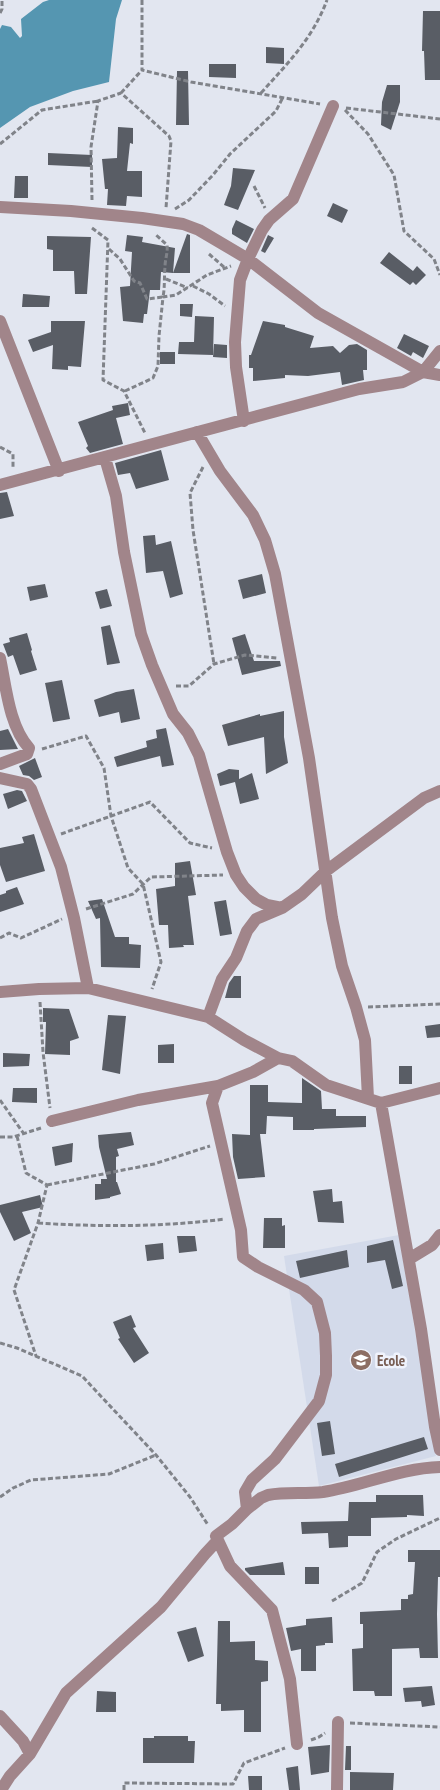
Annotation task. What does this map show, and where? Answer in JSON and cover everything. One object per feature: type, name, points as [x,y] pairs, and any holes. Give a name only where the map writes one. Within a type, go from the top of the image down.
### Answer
[{"type":"street","points":[[244,420],[236,367],[235,342],[240,280],[262,230],[269,220],[294,199],[333,106]]},
{"type":"street","points":[[0,207],[142,218],[183,224],[199,230],[248,259],[318,313],[423,372],[440,375]]},
{"type":"street","points":[[0,321],[59,471]]},
{"type":"street","points":[[0,485],[59,471],[359,389],[402,382],[423,372],[440,352]]},
{"type":"street","points":[[197,432],[220,471],[253,515],[265,540],[275,574],[309,758],[332,918],[342,966],[365,1040],[368,1098]]},
{"type":"street","points":[[105,458],[116,496],[124,552],[141,634],[152,665],[174,714],[188,733],[199,755],[227,852],[236,875],[244,887],[256,899],[267,905],[282,908]]},
{"type":"street","points":[[0,658],[14,722],[22,740],[29,748],[27,754],[0,764]]},
{"type":"street","points":[[0,778],[27,784],[31,789],[61,867],[88,988]]},
{"type":"street","points":[[208,1017],[222,979],[236,958],[256,919],[282,908],[302,894],[326,871],[424,798],[440,791]]},
{"type":"street","points":[[0,992],[88,988],[208,1017],[244,1040],[278,1058],[292,1061],[326,1085],[381,1102],[440,1088]]},
{"type":"street","points":[[52,1121],[138,1100],[218,1086],[253,1072],[278,1058]]},
{"type":"street","points":[[218,1086],[212,1103],[241,1230],[243,1257],[245,1260],[304,1290],[316,1302],[325,1333],[326,1374],[319,1401],[275,1459],[252,1480],[245,1492],[247,1509]]},
{"type":"street","points":[[381,1102],[440,1450]]},
{"type":"street","points":[[409,1259],[432,1245],[440,1235]]},
{"type":"street","points":[[1,1790],[10,1776],[30,1754],[66,1693],[161,1607],[217,1538],[261,1498],[268,1494],[322,1492],[348,1487],[408,1470],[440,1467]]},
{"type":"street","points":[[217,1538],[230,1566],[272,1610],[290,1679],[297,1744]]},
{"type":"street","points":[[0,1716],[23,1741],[30,1754]]},
{"type":"street","points":[[337,1790],[338,1722]]},
{"type":"path","points":[[0,13],[2,0]]},
{"type":"path","points":[[0,144],[42,110],[98,101],[121,94],[142,70],[142,0]]},
{"type":"path","points":[[261,93],[299,51],[322,15],[327,0]]},
{"type":"path","points":[[142,70],[191,82],[333,106]]},
{"type":"path","points":[[121,94],[169,136],[171,141],[165,222]]},
{"type":"path","points":[[165,222],[176,207],[189,200],[230,154],[276,111],[283,97]]},
{"type":"path","points":[[91,214],[93,185],[91,147],[98,101]]},
{"type":"path","points":[[440,119],[342,107],[368,134],[394,175],[404,232],[434,259],[440,276]]},
{"type":"path","points":[[254,186],[260,194],[269,220]]},
{"type":"path","points":[[124,391],[153,378],[158,366],[159,336],[166,278],[164,266],[168,254],[168,246],[158,238],[142,218]]},
{"type":"path","points":[[108,240],[103,380],[124,391],[151,445]]},
{"type":"path","points":[[109,249],[120,259],[134,281],[140,282],[147,299],[176,295],[207,275],[233,266]]},
{"type":"path","points":[[208,252],[232,273]]},
{"type":"path","points":[[166,278],[188,288]]},
{"type":"path","points":[[192,286],[210,294],[238,316]]},
{"type":"path","points":[[0,447],[13,454],[13,468],[34,477]]},
{"type":"path","points":[[210,453],[190,493],[193,530],[214,664]]},
{"type":"path","points":[[162,686],[190,686],[214,664],[246,656],[290,659]]},
{"type":"path","points":[[27,754],[86,736],[104,768],[111,816],[128,868],[143,884],[161,962],[148,1002]]},
{"type":"path","points":[[49,838],[150,802],[190,843],[227,852]]},
{"type":"path","points":[[0,938],[9,933],[21,938],[73,914],[133,894],[151,877],[236,875]]},
{"type":"path","points":[[0,1136],[24,1134],[47,1127],[52,1121],[43,1052],[39,989]]},
{"type":"path","points":[[356,1007],[440,1004]]},
{"type":"path","points":[[0,1100],[24,1134]]},
{"type":"path","points":[[17,1136],[26,1173],[47,1185],[154,1164],[220,1143]]},
{"type":"path","points":[[36,1356],[14,1290],[38,1223],[47,1185]]},
{"type":"path","points":[[38,1223],[95,1227],[182,1225],[238,1217]]},
{"type":"path","points":[[0,1343],[17,1348],[82,1376],[156,1455],[190,1497],[217,1538]]},
{"type":"path","points":[[0,1497],[13,1488],[31,1480],[109,1474],[156,1455]]},
{"type":"path","points":[[332,1601],[362,1583],[378,1552],[396,1539],[440,1518]]},
{"type":"path","points":[[124,1790],[124,1783],[233,1784],[244,1763],[264,1754],[319,1737],[338,1722],[440,1727]]},
{"type":"shaded area","points":[[399,1235],[436,1456],[319,1486],[284,1256]]},
{"type":"water","points":[[49,0],[122,0],[116,19],[109,82],[73,91],[30,107],[0,128],[0,29],[2,25],[11,27],[20,38],[22,36],[21,19],[43,2]]},
{"type":"building","points":[[423,11],[440,11],[440,80],[425,80],[424,51],[422,51]]},
{"type":"building","points":[[266,47],[284,48],[284,64],[266,63]]},
{"type":"building","points":[[209,64],[236,64],[236,78],[209,77]]},
{"type":"building","points":[[177,71],[188,71],[189,125],[176,125]]},
{"type":"building","points":[[387,85],[400,85],[400,102],[391,130],[381,125],[382,102]]},
{"type":"building","points":[[118,127],[133,128],[133,144],[130,143],[127,171],[142,171],[142,197],[127,196],[126,206],[107,205],[108,189],[105,189],[102,159],[117,158]]},
{"type":"building","points":[[48,153],[92,155],[92,167],[48,165]]},
{"type":"building","points":[[233,168],[255,170],[238,210],[224,205],[231,186]]},
{"type":"building","points":[[15,176],[28,176],[28,198],[14,198]]},
{"type":"building","points":[[333,203],[348,210],[342,223],[327,216]]},
{"type":"building","points":[[236,220],[254,229],[247,243],[232,234]]},
{"type":"building","points":[[187,234],[190,235],[190,273],[173,273]]},
{"type":"building","points":[[127,235],[143,237],[142,242],[175,248],[173,273],[161,272],[160,290],[150,290],[147,314],[144,314],[143,323],[123,321],[120,287],[130,286],[132,252],[125,251]]},
{"type":"building","points":[[268,235],[274,238],[265,253],[261,251]]},
{"type":"building","points":[[47,236],[91,237],[87,294],[75,294],[74,271],[53,271],[53,250],[47,249]]},
{"type":"building","points":[[389,252],[413,271],[417,266],[426,275],[416,285],[413,282],[410,285],[380,263]]},
{"type":"building","points":[[23,294],[50,296],[49,307],[22,307]]},
{"type":"building","points":[[180,304],[193,304],[192,317],[180,316]]},
{"type":"building","points":[[195,316],[214,317],[213,355],[178,354],[179,342],[194,342]]},
{"type":"building","points":[[51,321],[85,321],[81,367],[68,366],[68,370],[52,369],[53,345],[33,352],[28,340],[51,332]]},
{"type":"building","points":[[263,321],[285,325],[285,327],[314,336],[310,348],[333,346],[340,353],[349,345],[357,344],[367,350],[367,370],[363,370],[364,380],[342,385],[340,372],[308,376],[285,375],[285,378],[253,381],[253,368],[249,368],[249,355],[251,355]]},
{"type":"building","points":[[404,334],[429,346],[423,358],[413,352],[411,356],[397,348]]},
{"type":"building","points":[[214,344],[227,345],[227,358],[213,357]]},
{"type":"building","points":[[160,352],[175,352],[175,364],[160,364]]},
{"type":"building","points":[[128,403],[130,415],[116,418],[123,444],[90,453],[86,448],[88,446],[78,422],[113,410],[112,406]]},
{"type":"building","points":[[161,450],[169,480],[136,489],[130,473],[118,475],[115,463]]},
{"type":"building","points":[[7,492],[14,516],[0,519],[0,493]]},
{"type":"building","points":[[155,535],[156,545],[171,541],[183,594],[170,598],[163,571],[146,573],[143,536]]},
{"type":"building","points":[[262,574],[266,593],[243,599],[238,580]]},
{"type":"building","points":[[45,584],[48,597],[30,601],[27,587]]},
{"type":"building","points":[[107,589],[112,606],[100,609],[95,592]]},
{"type":"building","points":[[110,625],[120,663],[107,665],[101,627]]},
{"type":"building","points":[[27,633],[37,670],[20,675],[13,655],[8,657],[3,644],[10,642],[9,638]]},
{"type":"building","points":[[245,634],[254,661],[280,661],[281,666],[242,675],[232,638]]},
{"type":"building","points":[[62,680],[70,719],[53,722],[45,683]]},
{"type":"building","points":[[134,689],[140,719],[121,723],[119,712],[99,717],[94,700],[116,692]]},
{"type":"building","points":[[284,711],[284,737],[288,763],[266,774],[264,737],[228,746],[222,725],[260,714],[260,716]]},
{"type":"building","points":[[166,728],[174,765],[162,767],[160,756],[117,767],[114,757],[147,747],[146,741],[157,738],[156,730]]},
{"type":"building","points":[[8,729],[18,749],[0,750],[0,731]]},
{"type":"building","points":[[35,758],[42,777],[34,780],[29,776],[23,775],[19,766]]},
{"type":"building","points":[[229,769],[239,770],[239,779],[252,773],[259,799],[240,804],[235,782],[220,786],[217,774]]},
{"type":"building","points":[[17,790],[22,791],[27,801],[8,809],[3,794]]},
{"type":"building","points":[[34,834],[45,871],[6,882],[0,865],[0,848],[24,843],[22,837]]},
{"type":"building","points":[[190,861],[196,895],[188,896],[194,945],[169,948],[168,925],[159,925],[156,889],[175,886],[175,863]]},
{"type":"building","points":[[17,887],[24,904],[0,912],[0,895]]},
{"type":"building","points":[[102,899],[115,937],[129,937],[129,944],[141,945],[140,968],[101,967],[100,918],[96,919],[88,901]]},
{"type":"building","points":[[226,900],[232,934],[220,936],[214,902]]},
{"type":"building","points":[[234,976],[241,976],[241,998],[225,998],[229,983]]},
{"type":"building","points":[[43,1008],[69,1009],[79,1038],[70,1041],[70,1055],[45,1054],[46,1022],[43,1022]]},
{"type":"building","points":[[108,1015],[126,1016],[120,1074],[102,1070]]},
{"type":"building","points":[[440,1024],[440,1037],[427,1038],[425,1026]]},
{"type":"building","points":[[174,1044],[174,1063],[158,1063],[158,1045]]},
{"type":"building","points":[[3,1053],[30,1054],[29,1066],[3,1067]]},
{"type":"building","points":[[399,1066],[412,1066],[412,1084],[399,1084]]},
{"type":"building","points":[[302,1078],[321,1091],[322,1109],[336,1109],[336,1116],[366,1116],[366,1127],[293,1130],[293,1117],[267,1116],[266,1134],[260,1134],[265,1177],[238,1179],[233,1157],[232,1134],[250,1135],[250,1085],[268,1085],[268,1102],[302,1103]]},
{"type":"building","points":[[13,1088],[37,1088],[37,1103],[12,1102]]},
{"type":"building","points":[[131,1132],[134,1145],[117,1149],[119,1156],[116,1157],[116,1182],[121,1194],[95,1200],[95,1184],[101,1184],[101,1179],[107,1179],[98,1135]]},
{"type":"building","points":[[73,1143],[72,1162],[55,1166],[52,1147]]},
{"type":"building","points":[[332,1189],[333,1202],[342,1201],[344,1223],[318,1222],[313,1191]]},
{"type":"building","points":[[40,1195],[43,1207],[22,1212],[31,1233],[14,1241],[0,1212],[0,1205]]},
{"type":"building","points":[[264,1218],[282,1218],[282,1226],[285,1225],[285,1248],[263,1248]]},
{"type":"building","points":[[177,1236],[195,1236],[197,1251],[179,1253]]},
{"type":"building","points":[[393,1240],[403,1286],[392,1289],[385,1260],[367,1263],[367,1246]]},
{"type":"building","points":[[163,1243],[164,1259],[147,1261],[145,1245]]},
{"type":"building","points":[[347,1250],[349,1267],[300,1278],[296,1261]]},
{"type":"building","points":[[131,1315],[136,1327],[133,1328],[149,1353],[134,1363],[118,1339],[120,1338],[113,1322]]},
{"type":"building","points":[[330,1421],[335,1454],[322,1456],[317,1423]]},
{"type":"building","points":[[424,1437],[428,1449],[339,1477],[335,1464]]},
{"type":"building","points":[[376,1495],[423,1495],[424,1516],[407,1515],[407,1517],[371,1518],[371,1536],[348,1536],[348,1547],[329,1548],[328,1533],[302,1534],[301,1522],[348,1521],[349,1502],[376,1502]]},
{"type":"building","points":[[408,1550],[440,1550],[437,1614],[438,1658],[420,1658],[419,1648],[392,1649],[392,1696],[375,1696],[374,1691],[353,1691],[352,1649],[363,1648],[363,1624],[360,1624],[360,1612],[401,1610],[401,1599],[408,1599],[408,1595],[413,1594],[415,1562],[408,1562]]},
{"type":"building","points":[[283,1562],[285,1575],[250,1575],[245,1570],[245,1568]]},
{"type":"building","points":[[305,1567],[319,1567],[319,1584],[305,1584]]},
{"type":"building","points":[[332,1617],[333,1643],[316,1646],[316,1671],[301,1671],[301,1649],[291,1651],[286,1628],[306,1625],[306,1619]]},
{"type":"building","points":[[218,1621],[230,1621],[230,1642],[255,1641],[255,1660],[268,1661],[268,1681],[261,1682],[261,1732],[244,1732],[244,1710],[221,1711],[221,1704],[216,1704]]},
{"type":"building","points":[[196,1627],[204,1656],[188,1662],[177,1632]]},
{"type":"building","points":[[432,1686],[435,1705],[422,1707],[421,1701],[405,1702],[403,1688]]},
{"type":"building","points":[[97,1691],[116,1692],[116,1712],[96,1712]]},
{"type":"building","points":[[154,1736],[188,1736],[188,1741],[195,1741],[194,1763],[143,1763],[143,1738],[154,1738]]},
{"type":"building","points":[[330,1745],[329,1772],[311,1775],[308,1747]]},
{"type":"building","points":[[346,1746],[351,1746],[351,1770],[345,1770]]},
{"type":"building","points":[[298,1766],[300,1790],[289,1790],[286,1768]]},
{"type":"building","points":[[350,1772],[394,1773],[393,1790],[350,1790]]},
{"type":"building","points":[[248,1776],[262,1776],[262,1790],[249,1790]]},
{"type":"place","name":"Ecole","points":[[361,1360]]}]
